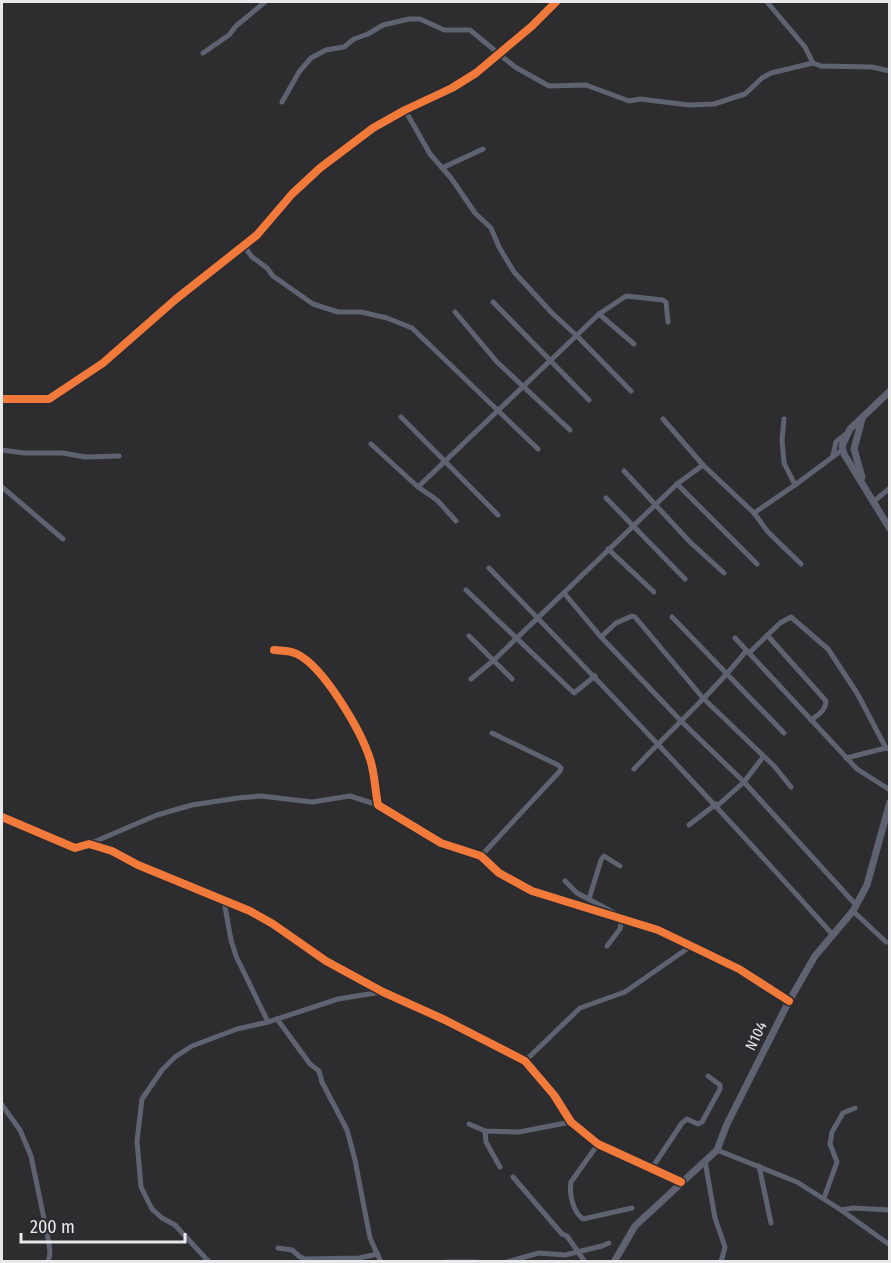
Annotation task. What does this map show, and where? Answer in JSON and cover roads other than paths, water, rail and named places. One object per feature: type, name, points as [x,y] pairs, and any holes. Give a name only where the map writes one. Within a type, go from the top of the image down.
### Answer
[{"type":"street","points":[[203,53],[230,35],[236,26],[265,2]]},
{"type":"street","points":[[2,399],[49,399],[103,363],[176,299],[258,235],[292,194],[320,168],[373,129],[476,73],[556,2]]},
{"type":"street","points":[[767,2],[805,47],[813,63]]},
{"type":"street","points":[[282,102],[299,72],[311,58],[326,50],[344,47],[354,39],[383,25],[409,19],[420,20],[444,30],[470,30],[524,73],[549,86],[586,85],[629,101],[640,99],[705,106],[745,94],[771,73],[813,63],[821,66],[872,67],[890,71]]},
{"type":"street","points":[[405,110],[414,129],[442,168],[475,213],[491,228],[514,272],[631,391]]},
{"type":"street","points":[[442,168],[483,149]]},
{"type":"street","points":[[244,246],[252,258],[267,268],[273,276],[313,304],[338,312],[351,311],[380,316],[412,328],[538,449]]},
{"type":"street","points":[[418,487],[599,314],[626,296],[663,300],[666,302],[668,322]]},
{"type":"street","points":[[493,302],[589,400]]},
{"type":"street","points":[[455,312],[497,362],[570,430]]},
{"type":"street","points":[[599,314],[634,344]]},
{"type":"street","points":[[833,455],[836,442],[890,391]]},
{"type":"street","points":[[401,417],[498,515]]},
{"type":"street","points":[[862,417],[854,449],[866,491]]},
{"type":"street","points":[[663,419],[703,465],[754,513],[768,532],[801,564]]},
{"type":"street","points":[[784,419],[782,440],[784,463],[795,485]]},
{"type":"street","points":[[847,433],[842,443],[842,450],[890,529]]},
{"type":"street","points":[[371,444],[418,487],[437,500],[456,521]]},
{"type":"street","points":[[2,450],[24,453],[63,453],[85,457],[119,456]]},
{"type":"street","points":[[754,513],[842,450]]},
{"type":"street","points":[[471,679],[494,660],[676,484],[703,465]]},
{"type":"street","points":[[624,471],[655,506],[724,573]]},
{"type":"street","points":[[676,484],[757,564]]},
{"type":"street","points":[[2,487],[63,539]]},
{"type":"street","points":[[873,502],[890,488]]},
{"type":"street","points":[[606,498],[685,579]]},
{"type":"street","points":[[608,549],[654,592]]},
{"type":"street","points":[[489,568],[717,805],[833,935]]},
{"type":"street","points":[[466,590],[574,693],[595,676]]},
{"type":"street","points":[[564,592],[601,637],[681,722],[744,782],[886,942]]},
{"type":"street","points":[[601,637],[616,623],[632,616],[636,617],[704,698],[775,767],[791,787]]},
{"type":"street","points":[[672,616],[784,733]]},
{"type":"street","points":[[634,769],[748,652],[786,618],[791,617],[828,649],[857,693],[888,748],[846,758]]},
{"type":"street","points":[[767,635],[826,701],[822,711],[811,720]]},
{"type":"street","points":[[469,636],[512,679]]},
{"type":"street","points":[[735,638],[846,758],[858,769],[890,790]]},
{"type":"street","points":[[274,650],[297,654],[310,664],[325,680],[340,702],[361,735],[371,762],[378,805]]},
{"type":"street","points":[[480,856],[561,768],[492,733]]},
{"type":"street","points":[[689,825],[744,782],[763,757]]},
{"type":"street","points":[[2,817],[75,848],[158,815],[192,805],[261,796],[312,802],[350,796],[378,805],[441,843],[480,856],[499,873],[532,891],[658,930],[739,969],[789,1002]]},
{"type":"street","name":"N104","points":[[614,1262],[635,1226],[717,1150],[727,1124],[815,956],[854,908],[867,885],[890,802]]},
{"type":"street","points":[[89,843],[112,851],[138,865],[273,924],[326,961],[383,992],[445,1020],[525,1061],[554,1095],[571,1122],[598,1144],[681,1182]]},
{"type":"street","points":[[589,899],[604,856],[620,866]]},
{"type":"street","points":[[565,881],[571,888],[589,899],[621,915],[620,929],[607,946]]},
{"type":"street","points":[[224,901],[236,956],[268,1022]]},
{"type":"street","points":[[525,1061],[580,1008],[625,992],[691,946]]},
{"type":"street","points":[[209,1262],[175,1225],[152,1209],[141,1187],[137,1142],[142,1099],[162,1070],[175,1057],[192,1046],[237,1029],[268,1022],[338,999],[383,992]]},
{"type":"street","points":[[277,1018],[310,1064],[319,1071],[322,1082],[347,1130],[370,1238],[381,1262]]},
{"type":"street","points":[[651,1168],[682,1123],[687,1119],[698,1124],[702,1122],[720,1089],[720,1085],[708,1076]]},
{"type":"street","points":[[2,1105],[20,1130],[31,1156],[49,1243],[48,1262]]},
{"type":"street","points":[[824,1198],[837,1162],[830,1144],[832,1132],[843,1113],[855,1108]]},
{"type":"street","points":[[469,1124],[485,1131],[519,1132],[571,1122]]},
{"type":"street","points":[[485,1131],[486,1142],[500,1167]]},
{"type":"street","points":[[598,1144],[571,1182],[576,1213],[583,1219],[632,1208]]},
{"type":"street","points":[[717,1150],[797,1182],[842,1210],[890,1245]]},
{"type":"street","points":[[705,1161],[715,1218],[725,1247],[721,1262]]},
{"type":"street","points":[[759,1166],[771,1223]]},
{"type":"street","points":[[513,1177],[579,1252],[585,1262]]},
{"type":"street","points":[[842,1210],[853,1208],[890,1210]]},
{"type":"street","points":[[507,1262],[538,1253],[566,1255],[609,1243]]},
{"type":"street","points":[[279,1248],[292,1250],[306,1259],[359,1258],[378,1254]]},
{"type":"street","points":[[446,1262],[476,1262]]}]
